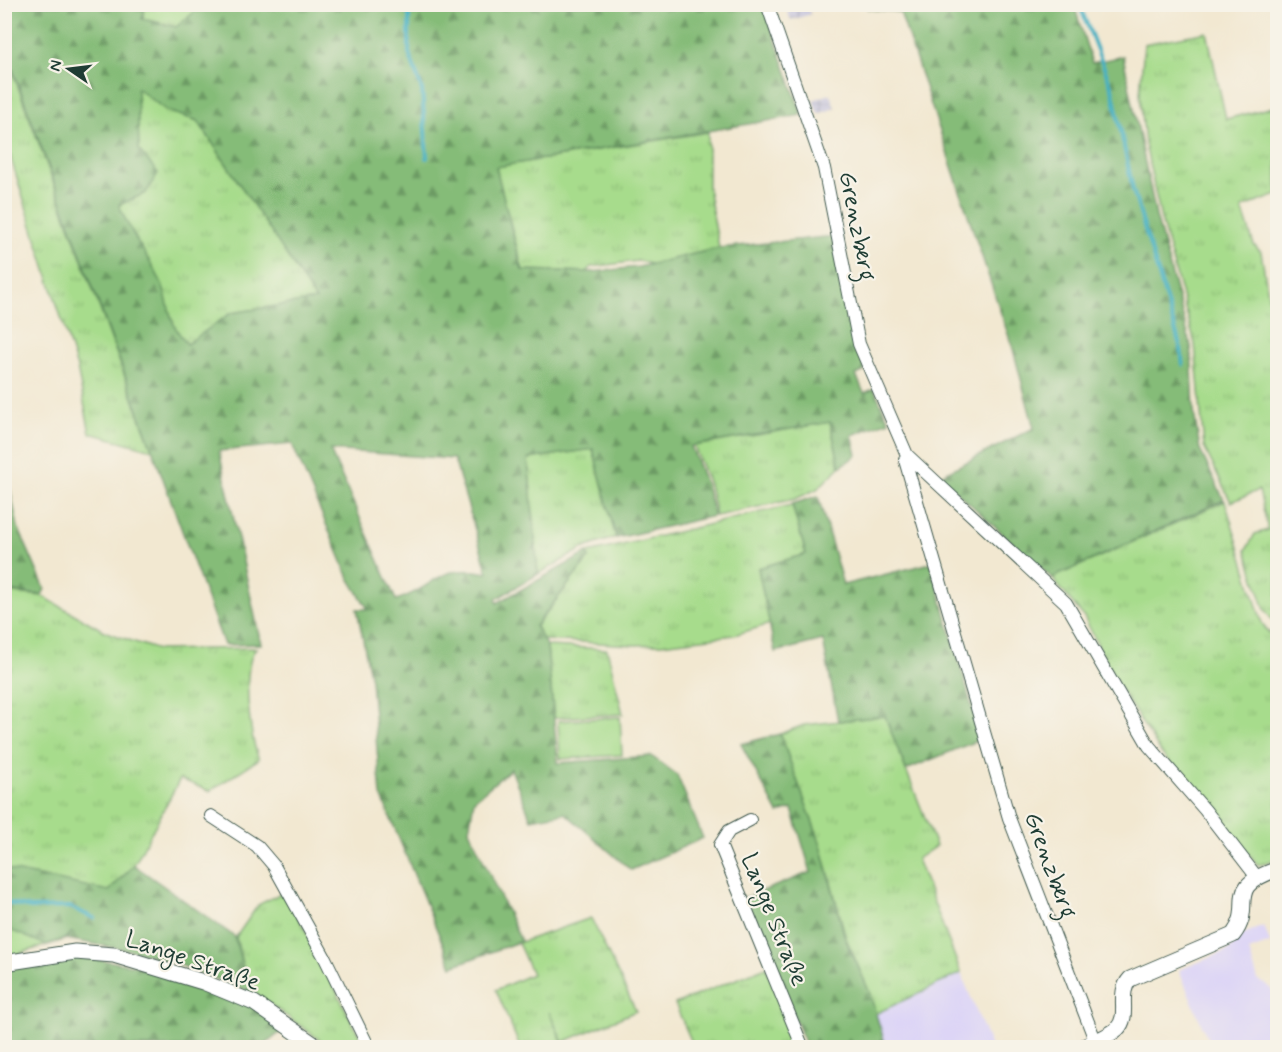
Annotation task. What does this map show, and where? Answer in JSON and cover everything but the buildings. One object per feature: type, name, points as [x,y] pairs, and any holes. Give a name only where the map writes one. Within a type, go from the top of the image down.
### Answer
[{"type":"street","name":"Grenzberg","points":[[767,4],[824,168],[859,344],[907,455],[1066,603],[1149,746],[1205,810],[1256,876],[1244,890],[1239,923],[1233,935],[1130,979],[1122,992],[1124,1012],[1120,1025],[1114,1031],[1088,1044],[1009,818],[905,460],[907,455]]},
{"type":"street","points":[[211,816],[257,846],[274,866],[325,958],[369,1047]]},
{"type":"street","name":"Lange Straße","points":[[750,820],[729,831],[720,845],[803,1047]]},
{"type":"street","points":[[1256,876],[1278,869]]},
{"type":"street","name":"Lange Straße","points":[[4,963],[75,952],[114,955],[203,982],[254,1003],[319,1047]]},
{"type":"shaded area","points":[[796,5],[807,5],[811,14],[791,20],[787,11]]},
{"type":"shaded area","points":[[830,94],[835,108],[818,114],[813,100]]},
{"type":"shaded area","points":[[1264,926],[1270,943],[1249,951],[1258,980],[1271,988],[1277,1002],[1277,1047],[1211,1047],[1179,970],[1229,950],[1243,934]]},
{"type":"shaded area","points":[[961,973],[991,1047],[885,1047],[876,1014]]},
{"type":"green space","points":[[204,4],[763,5],[802,115],[496,167],[522,270],[592,272],[639,267],[719,248],[835,236],[865,371],[856,375],[864,393],[874,389],[889,421],[852,435],[857,455],[840,467],[830,422],[691,446],[706,485],[714,516],[616,538],[593,449],[528,459],[538,574],[496,599],[497,603],[587,553],[589,558],[535,626],[547,647],[558,763],[651,756],[677,775],[703,838],[631,870],[565,813],[531,819],[511,769],[474,800],[469,830],[521,941],[452,966],[381,795],[371,680],[357,609],[368,609],[349,578],[292,444],[219,451],[261,644],[224,645],[5,48],[5,5],[146,5],[142,19],[176,27]],"holes":[[[137,88],[167,111],[198,121],[316,300],[231,313],[187,344],[175,327],[160,280],[119,205],[146,193],[158,173],[139,150]],[[330,450],[454,459],[488,573],[457,571],[438,578],[410,595],[396,600]]]},
{"type":"green space","points":[[915,4],[1074,5],[1092,63],[1123,56],[1156,216],[1191,346],[1194,412],[1200,450],[1224,500],[1052,578],[939,476],[1034,428],[1013,349],[900,12]]},
{"type":"green space","points":[[146,5],[204,5],[176,27],[142,18]]},
{"type":"green space","points":[[866,5],[914,5],[899,12],[868,9]]},
{"type":"green space","points":[[1207,32],[1226,119],[1277,106],[1277,195],[1242,208],[1254,245],[1261,252],[1273,324],[1276,325],[1277,333],[1277,627],[1265,610],[1246,550],[1255,534],[1268,530],[1259,490],[1231,502],[1204,447],[1195,344],[1161,219],[1145,144],[1140,94],[1144,44]]},
{"type":"green space","points":[[4,49],[152,450],[90,433],[77,368],[5,140]]},
{"type":"green space","points":[[136,87],[167,111],[198,121],[317,300],[231,313],[187,344],[173,327],[160,280],[128,228],[119,205],[146,193],[139,150]]},
{"type":"green space","points":[[708,132],[708,187],[719,248],[651,264],[638,261],[591,267],[587,272],[523,270],[495,167]]},
{"type":"green space","points":[[830,422],[840,467],[817,489],[795,499],[716,516],[709,484],[694,446]]},
{"type":"green space","points":[[593,449],[616,537],[584,548],[538,574],[528,459]]},
{"type":"green space","points":[[5,465],[18,527],[45,589],[42,595],[5,591]]},
{"type":"green space","points":[[818,496],[843,585],[931,563],[981,739],[906,770],[885,716],[838,721],[823,640],[775,652],[758,568],[806,554],[792,504]]},
{"type":"green space","points":[[1225,501],[1262,623],[1268,632],[1277,634],[1277,859],[1258,865],[1162,754],[1119,687],[1084,617],[1052,578]]},
{"type":"green space","points":[[792,505],[806,554],[758,568],[770,624],[734,635],[661,644],[635,645],[543,640],[536,626],[589,558],[588,553]]},
{"type":"green space","points":[[5,592],[42,596],[106,632],[158,650],[256,648],[251,657],[249,670],[248,702],[252,735],[259,759],[210,791],[180,779],[134,865],[67,939],[5,958]]},
{"type":"green space","points":[[547,646],[607,649],[623,714],[554,718]]},
{"type":"green space","points":[[885,716],[936,846],[917,859],[961,973],[875,1014],[869,991],[846,938],[821,845],[780,734],[804,725]]},
{"type":"green space","points":[[620,717],[622,755],[560,759],[558,721]]},
{"type":"green space","points":[[780,734],[821,845],[845,938],[869,991],[886,1047],[807,1047],[745,898],[811,872],[792,809],[778,813],[741,744]]},
{"type":"green space","points":[[134,865],[235,937],[242,965],[256,994],[170,961],[134,951],[66,939],[72,932],[64,939],[46,945],[5,928],[5,869],[109,891]]},
{"type":"green space","points":[[285,891],[365,1047],[330,1047],[256,994],[242,964],[236,937],[258,905]]},
{"type":"green space","points":[[591,918],[636,1011],[563,1042],[549,1012],[562,1042],[550,1047],[520,1047],[496,990],[532,974],[518,943]]},
{"type":"green space","points":[[75,956],[144,967],[253,1006],[284,1029],[262,1047],[5,1047],[4,968]]},
{"type":"green space","points":[[766,967],[798,1047],[694,1047],[675,1004]]},
{"type":"waterway","points":[[409,4],[409,53],[422,90],[427,158]]},
{"type":"waterway","points":[[1079,4],[1112,88],[1133,190],[1181,349],[1183,365]]},
{"type":"waterway","points":[[4,902],[31,908],[70,907],[94,918]]}]
